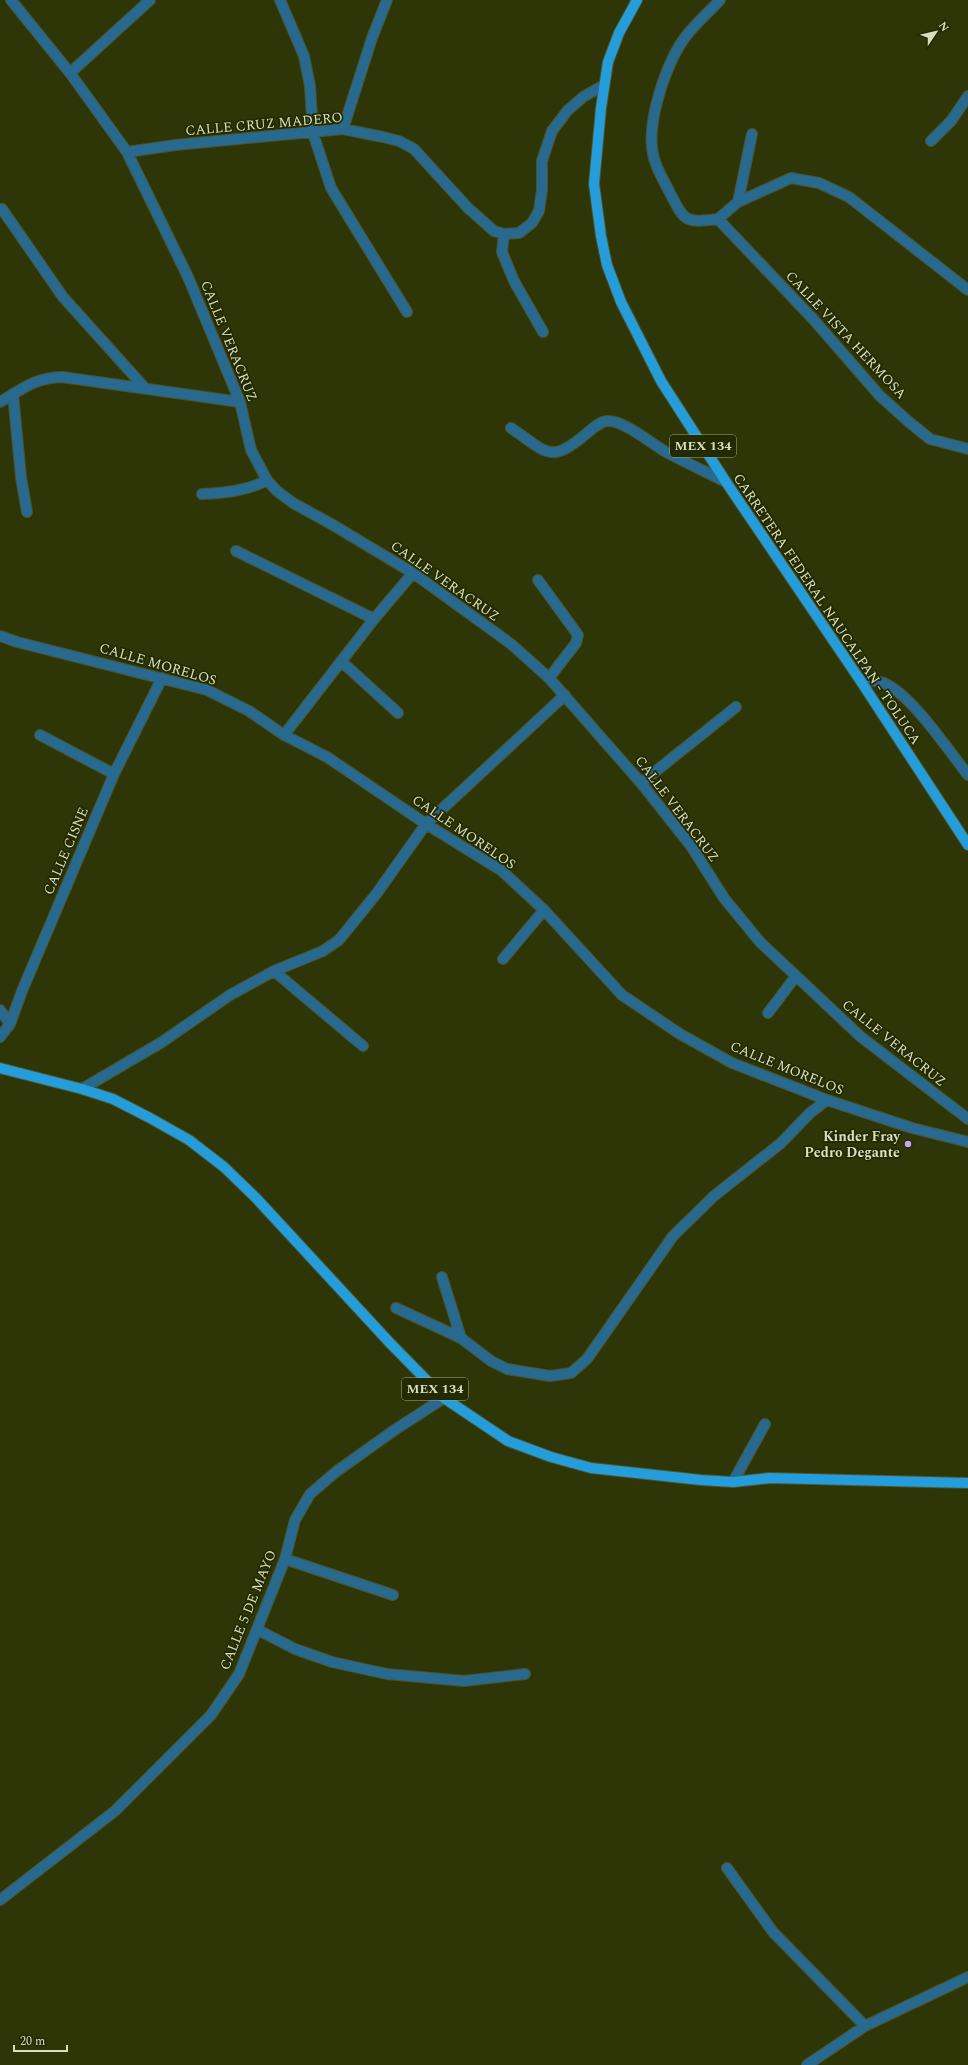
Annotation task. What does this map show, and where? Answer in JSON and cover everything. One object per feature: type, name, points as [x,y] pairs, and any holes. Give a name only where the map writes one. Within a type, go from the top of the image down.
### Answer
[{"type":"main road","name":"CARRETERA FEDERAL NAUCALPAN - TOLUCA","points":[[637,0],[619,33],[608,62],[604,85],[594,184],[601,236],[607,265],[634,329],[661,381],[726,482],[860,680],[968,846]]},
{"type":"main road","name":"MEX 134","points":[[0,1068],[82,1089],[113,1099],[189,1140],[224,1167],[256,1198],[390,1343],[444,1398],[508,1441],[551,1457],[591,1468],[621,1472],[733,1482],[770,1478],[968,1483]]},
{"type":"street","name":"CALLE VERACRUZ","points":[[11,0],[70,72],[127,152],[188,277],[240,402],[251,450],[267,480],[277,491],[292,503],[333,524],[413,573],[511,644],[549,678],[641,783],[691,846],[724,898],[760,942],[861,1037],[968,1119]]},
{"type":"street","points":[[70,72],[150,0]]},
{"type":"street","points":[[280,0],[304,56],[310,86],[313,133],[331,188],[407,312]]},
{"type":"street","points":[[343,129],[372,38],[387,0]]},
{"type":"street","points":[[720,0],[686,36],[664,78],[652,125],[653,154],[663,179],[680,212],[687,220],[695,222],[718,219],[738,202],[791,178],[819,183],[849,197],[968,290]]},
{"type":"street","points":[[543,332],[514,282],[502,252],[504,234],[519,233],[525,230],[532,223],[539,211],[542,190],[542,162],[552,131],[573,106],[583,97],[604,85]]},
{"type":"street","points":[[930,141],[951,121],[968,96]]},
{"type":"street","name":"CALLE CRUZ MADERO","points":[[127,152],[176,145],[343,129],[399,140],[414,149],[486,225],[494,231],[504,234]]},
{"type":"street","points":[[738,202],[752,134]]},
{"type":"street","points":[[2,209],[64,298],[144,387]]},
{"type":"street","name":"CALLE VISTA HERMOSA","points":[[718,219],[813,319],[880,396],[930,439],[968,449]]},
{"type":"street","points":[[0,402],[30,383],[45,378],[62,377],[103,384],[144,387],[240,402]]},
{"type":"street","points":[[13,394],[21,477],[27,512]]},
{"type":"street","points":[[511,428],[547,453],[557,453],[572,446],[595,427],[607,421],[617,423],[664,451],[726,482]]},
{"type":"street","points":[[202,494],[238,490],[256,486],[267,480]]},
{"type":"street","points":[[236,551],[374,619]]},
{"type":"street","points":[[284,735],[374,619],[413,573]]},
{"type":"street","points":[[538,580],[578,635],[576,643],[549,678]]},
{"type":"street","name":"CALLE MORELOS","points":[[0,636],[16,642],[207,690],[249,711],[284,735],[328,757],[426,824],[502,871],[544,910],[622,994],[680,1034],[732,1063],[828,1100],[912,1128],[968,1142]]},
{"type":"street","points":[[341,661],[398,713]]},
{"type":"street","name":"CALLE CISNE","points":[[0,1037],[10,1024],[22,991],[114,774],[162,678]]},
{"type":"street","points":[[860,680],[884,683],[900,694],[917,712],[968,775]]},
{"type":"street","points":[[82,1089],[162,1042],[230,995],[274,971],[323,951],[339,940],[377,893],[426,824],[565,695]]},
{"type":"street","points":[[641,783],[736,707]]},
{"type":"street","points":[[40,735],[114,774]]},
{"type":"street","points":[[503,959],[544,910]]},
{"type":"street","points":[[274,971],[363,1046]]},
{"type":"street","points":[[768,1013],[796,976]]},
{"type":"street","points":[[0,1010],[10,1024]]},
{"type":"street","points":[[396,1308],[460,1338],[491,1361],[507,1369],[550,1376],[572,1373],[587,1359],[673,1236],[714,1196],[781,1144],[810,1113],[828,1100]]},
{"type":"street","points":[[442,1277],[460,1338]]},
{"type":"street","name":"CALLE 5 DE MAYO","points":[[0,1900],[115,1811],[211,1715],[239,1674],[258,1630],[266,1602],[285,1559],[295,1520],[310,1494],[337,1470],[389,1433],[444,1398]]},
{"type":"street","points":[[733,1482],[764,1424]]},
{"type":"street","points":[[285,1559],[393,1595]]},
{"type":"street","points":[[258,1630],[295,1649],[332,1662],[387,1674],[464,1681],[525,1674]]},
{"type":"street","points":[[727,1868],[773,1932],[866,2026]]},
{"type":"street","points":[[807,2065],[866,2026],[968,1977]]},
{"type":"place","name":"Kinder Fray Pedro Degante","points":[[908,1144]]}]
